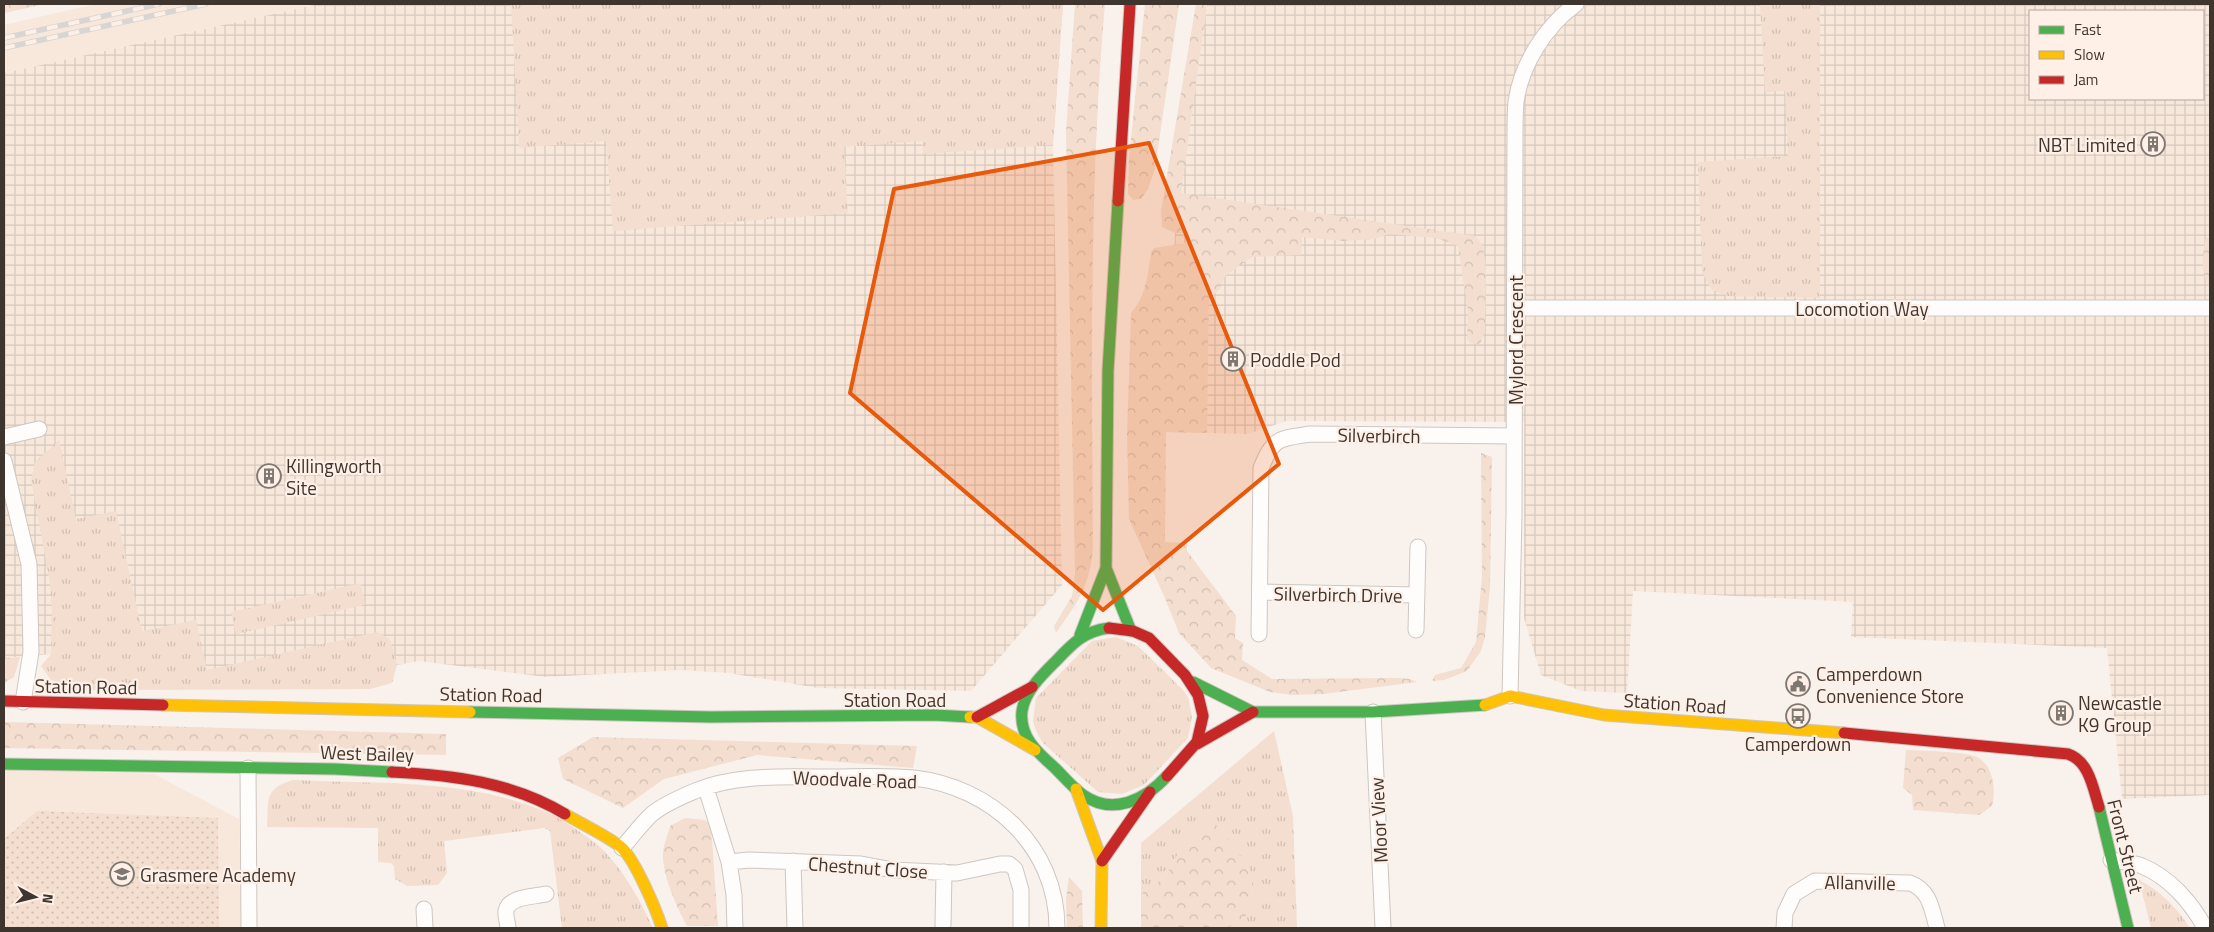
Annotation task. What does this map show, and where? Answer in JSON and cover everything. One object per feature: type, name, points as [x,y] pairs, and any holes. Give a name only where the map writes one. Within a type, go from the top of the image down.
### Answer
[{"type":"main road","points":[[1130,4],[1108,371],[1106,568],[1080,635],[1032,687],[1025,702],[1022,721],[1034,750],[1084,796],[1100,802],[1114,804],[1132,802],[1150,792]]},
{"type":"main road","points":[[1106,568],[1131,631]]},
{"type":"main road","points":[[1080,635],[1102,628],[1131,631],[1146,636],[1193,682],[1253,712],[1373,712],[1482,706],[1510,696]]},
{"type":"main road","points":[[1193,682],[1200,697],[1203,712],[1202,728],[1197,744]]},
{"type":"main road","points":[[977,717],[1032,687]]},
{"type":"main road","name":"Station Road","points":[[1510,696],[1604,715],[1854,733],[2061,752],[2078,758],[2088,773]]},
{"type":"main road","name":"Station Road","points":[[4,702],[702,717],[934,715],[977,717],[1034,750]]},
{"type":"main road","points":[[1102,860],[1150,792],[1197,744],[1253,712]]},
{"type":"main road","name":"West Bailey","points":[[4,764],[335,768],[437,774],[488,782],[547,803],[622,848],[633,864],[662,928]]},
{"type":"main road","name":"Front Street","points":[[2088,773],[2098,802],[2128,928]]},
{"type":"main road","points":[[1076,788],[1102,860],[1101,928]]},
{"type":"street","name":"Mylord Crescent","points":[[1510,696],[1516,100],[1526,70],[1544,36],[1553,23],[1576,4]]},
{"type":"street","name":"Locomotion Way","points":[[1515,308],[2210,308]]},
{"type":"street","points":[[4,437],[39,429]]},
{"type":"street","name":"Silverbirch","points":[[1261,468],[1270,446],[1286,438],[1310,434],[1514,436]]},
{"type":"street","points":[[4,461],[29,564],[31,652],[23,702]]},
{"type":"street","name":"Silverbirch Drive","points":[[1259,634],[1261,468]]},
{"type":"street","name":"Silverbirch Drive","points":[[1416,630],[1418,547]]},
{"type":"street","name":"Silverbirch Drive","points":[[1260,592],[1417,595]]},
{"type":"street","name":"Moor View","points":[[1373,712],[1383,928]]},
{"type":"street","points":[[248,768],[249,928]]},
{"type":"street","name":"Woodvale Road","points":[[622,848],[652,815],[671,802],[738,778],[770,776],[913,778],[966,792],[990,805],[1009,820],[1032,848],[1047,874],[1055,892],[1057,928]]},
{"type":"street","points":[[706,788],[728,862],[734,896],[735,928]]},
{"type":"street","points":[[2111,860],[2141,865],[2162,878],[2181,894],[2205,928]]},
{"type":"street","name":"Chestnut Close","points":[[793,861],[795,928]]},
{"type":"street","name":"Chestnut Close","points":[[728,862],[793,861],[862,864],[893,870],[957,873],[1000,864],[1009,864],[1015,868],[1021,890],[1021,928]]},
{"type":"street","points":[[943,925],[944,872]]},
{"type":"street","name":"Allanville","points":[[1784,928],[1785,913],[1794,894],[1815,881],[1910,883],[1920,886],[1929,900],[1937,928]]},
{"type":"street","points":[[508,928],[506,911],[510,904],[516,900],[546,894]]},
{"type":"street","points":[[424,909],[425,928]]},
{"type":"highlighted area","points":[[1149,143],[1279,464],[1103,610],[850,393],[894,189]]},
{"type":"shaded area","points":[[96,4],[319,4],[4,73],[4,25]]},
{"type":"shaded area","points":[[319,4],[1063,4],[1053,145],[1062,585],[971,691],[818,688],[729,673],[681,670],[546,677],[419,661],[397,665],[139,677],[51,654],[4,658],[4,73]]},
{"type":"shaded area","points":[[1207,4],[2210,4],[2210,795],[2122,799],[2107,648],[1851,637],[1853,602],[1633,591],[1627,693],[1581,691],[1541,675],[1524,618],[1524,422],[1286,421],[1248,434],[1166,432],[1175,233]]},
{"type":"shaded area","name":"Grasmere Academy","points":[[4,769],[154,774],[239,819],[242,928],[4,928]]},
{"type":"green space","points":[[4,4],[45,4],[4,13]]},
{"type":"green space","points":[[511,4],[1063,4],[1053,145],[923,154],[922,141],[844,147],[848,213],[613,231],[606,141],[519,148]]},
{"type":"green space","points":[[1075,4],[1105,4],[1096,140],[1094,208],[1092,344],[1093,548],[1086,584],[1056,633],[1054,626],[1072,596],[1075,573],[1066,131]]},
{"type":"green space","points":[[1145,4],[1179,4],[1155,169],[1148,189],[1141,199],[1133,200],[1128,194],[1129,157]]},
{"type":"green space","points":[[1196,4],[1207,4],[1181,193],[1476,236],[1483,246],[1486,269],[1485,332],[1480,344],[1470,343],[1467,338],[1468,311],[1458,246],[1436,238],[1388,234],[1375,239],[1343,241],[1302,237],[1301,255],[1252,257],[1225,276],[1220,289],[1209,299],[1207,433],[1166,432],[1165,542],[1187,543],[1187,551],[1236,616],[1235,638],[1243,643],[1242,660],[1272,679],[1399,678],[1417,682],[1323,694],[1293,695],[1270,692],[1211,668],[1179,633],[1129,519],[1127,434],[1131,313],[1143,292],[1151,252],[1154,248],[1186,243],[1189,238],[1185,233],[1175,233],[1162,227],[1161,211]]},
{"type":"green space","points":[[1760,4],[1820,4],[1820,298],[1728,296],[1712,290],[1702,272],[1698,162],[1788,156],[1785,91],[1765,92]]},
{"type":"green space","points":[[2206,237],[2210,239],[2210,287],[2203,270]]},
{"type":"green space","points":[[59,440],[76,519],[116,511],[142,631],[196,620],[207,670],[377,632],[390,639],[397,665],[392,683],[370,689],[76,690],[51,680],[41,666],[51,654],[52,611],[50,583],[31,480],[35,462]]},
{"type":"green space","points":[[1481,453],[1492,457],[1490,587],[1485,637],[1481,651],[1467,671],[1444,680],[1432,681],[1435,675],[1461,668],[1476,642],[1482,577]]},
{"type":"green space","points":[[361,583],[365,605],[236,634],[231,612]]},
{"type":"green space","points":[[1116,637],[1138,646],[1182,689],[1188,697],[1192,716],[1188,738],[1144,785],[1122,794],[1098,792],[1043,743],[1033,721],[1036,698],[1092,641]]},
{"type":"green space","points":[[20,657],[14,677],[4,683],[4,658]]},
{"type":"green space","points":[[4,722],[446,734],[446,755],[4,748]]},
{"type":"green space","points":[[1274,731],[1293,816],[1297,928],[1226,928],[1228,927],[1186,839],[1166,876],[1141,894],[1141,843]]},
{"type":"green space","points":[[593,737],[917,746],[913,768],[757,755],[664,779],[623,808],[563,779],[558,758]]},
{"type":"green space","points":[[1906,750],[1953,752],[1977,757],[1987,766],[1992,779],[1994,793],[1992,806],[1979,815],[1913,810],[1912,795],[1903,788]]},
{"type":"green space","points":[[293,780],[387,783],[451,788],[513,800],[547,813],[567,823],[590,839],[610,857],[627,880],[653,928],[562,928],[550,831],[544,828],[444,841],[447,873],[438,885],[407,886],[395,879],[394,866],[391,863],[378,862],[378,828],[267,827],[268,803],[272,792],[283,783]]},
{"type":"green space","name":"Grasmere Academy","points":[[37,811],[218,818],[219,928],[4,928],[4,839]]},
{"type":"green space","points":[[685,818],[705,820],[711,825],[718,926],[687,926],[668,881],[663,862],[663,851],[670,826]]},
{"type":"green space","points":[[1214,822],[1250,869],[1256,895],[1243,921],[1226,928],[1141,928],[1141,894],[1166,876],[1186,839]]},
{"type":"green space","points":[[1069,877],[1082,891],[1083,928],[1067,928],[1066,899]]},
{"type":"green space","points":[[2139,880],[2154,889],[2168,901],[2190,928],[2151,928]]},
{"type":"railway","points":[[4,38],[159,4]]},
{"type":"railway","points":[[4,48],[206,4]]},
{"type":"traffic: fast","points":[[1080,635],[1106,568],[1108,371],[1118,201]]},
{"type":"traffic: fast","points":[[1106,568],[1131,631]]},
{"type":"traffic: fast","points":[[1109,628],[1092,632],[1079,639],[1030,690],[1022,711],[1022,720],[1027,737],[1036,750],[1079,792],[1094,801],[1117,805],[1128,802],[1149,792],[1167,776]]},
{"type":"traffic: fast","points":[[1193,682],[1253,712],[1373,712],[1485,705]]},
{"type":"traffic: fast","points":[[470,712],[711,717],[934,715],[970,717]]},
{"type":"traffic: fast","points":[[4,764],[335,769],[392,772]]},
{"type":"traffic: fast","points":[[2099,807],[2128,928]]},
{"type":"traffic: slow","points":[[1485,705],[1510,696],[1604,715],[1844,733]]},
{"type":"traffic: slow","points":[[163,705],[470,712]]},
{"type":"traffic: slow","points":[[970,717],[977,717],[1035,750]]},
{"type":"traffic: slow","points":[[1076,789],[1102,861],[1101,928]]},
{"type":"traffic: slow","points":[[565,814],[622,848],[639,874],[662,928]]},
{"type":"traffic: jam","points":[[1118,201],[1130,4]]},
{"type":"traffic: jam","points":[[1109,628],[1133,631],[1149,638],[1185,675],[1198,695],[1203,716],[1197,742],[1167,776]]},
{"type":"traffic: jam","points":[[977,717],[1032,687]]},
{"type":"traffic: jam","points":[[4,701],[163,705]]},
{"type":"traffic: jam","points":[[1197,744],[1253,712]]},
{"type":"traffic: jam","points":[[1844,733],[2068,754],[2081,763],[2085,769],[2099,807]]},
{"type":"traffic: jam","points":[[392,772],[437,775],[503,787],[545,803],[565,814]]},
{"type":"traffic: jam","points":[[1102,861],[1150,792]]},
{"type":"place","name":"NBT Limited","points":[[2153,144]]},
{"type":"place","name":"Poddle Pod","points":[[1233,359]]},
{"type":"place","name":"Killingworth Site","points":[[269,476]]},
{"type":"place","name":"Camperdown Convenience Store","points":[[1798,684]]},
{"type":"place","name":"Newcastle K9 Group","points":[[2061,713]]},
{"type":"place","name":"Camperdown","points":[[1798,716]]},
{"type":"place","name":"Grasmere Academy","points":[[122,874]]}]
